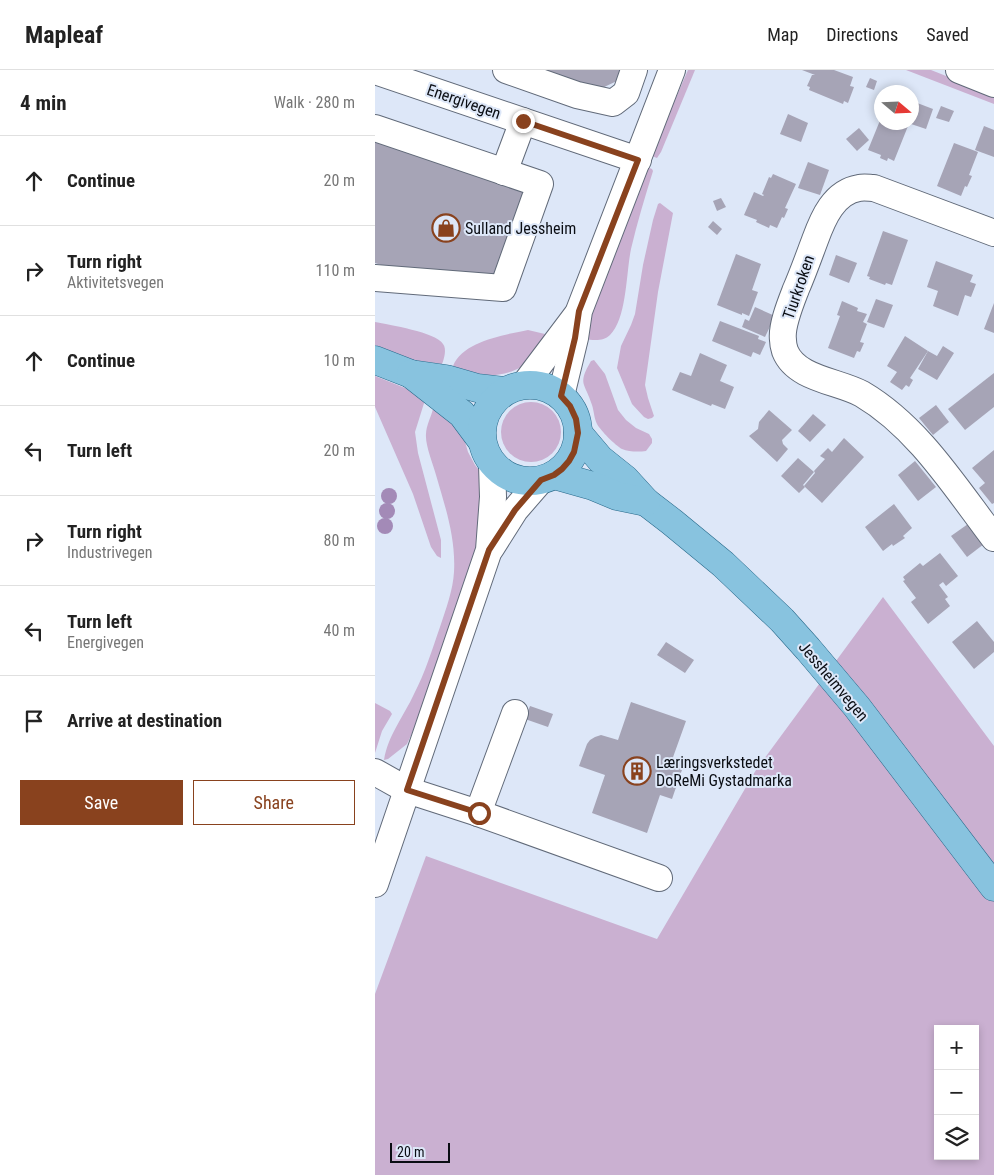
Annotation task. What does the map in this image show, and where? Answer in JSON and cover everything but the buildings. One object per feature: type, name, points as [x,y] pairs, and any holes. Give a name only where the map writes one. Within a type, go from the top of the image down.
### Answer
[{"type":"main road","points":[[375,360],[411,374],[446,379],[477,388],[514,388],[532,384],[548,388],[566,401],[576,419],[578,433],[574,452],[565,465],[547,477],[527,481],[514,479],[502,472],[462,414],[411,374]]},
{"type":"main road","points":[[487,452],[483,422],[486,413],[497,397],[514,388]]},
{"type":"main road","name":"Jessheimvegen","points":[[578,433],[601,459],[625,479],[646,502],[723,564],[808,649],[857,707],[994,887]]},
{"type":"main road","name":"Jessheimvegen","points":[[547,477],[593,486],[617,496],[646,502]]},
{"type":"street","points":[[504,172],[513,118],[514,71],[577,95],[613,103],[626,93],[634,70]]},
{"type":"street","points":[[561,396],[575,338],[579,311],[672,70]]},
{"type":"street","points":[[959,70],[994,84]]},
{"type":"street","name":"Energivegen","points":[[378,71],[638,160]]},
{"type":"street","points":[[375,128],[540,184],[503,288],[375,278]]},
{"type":"street","name":"Tiurkroken","points":[[994,233],[875,188],[859,188],[842,194],[830,207],[820,228],[787,315],[782,339],[786,352],[796,366],[815,377],[844,386],[861,394],[883,408],[916,437],[994,538]]},
{"type":"street","points":[[514,388],[579,311]]},
{"type":"street","points":[[487,452],[493,497],[489,550]]},
{"type":"street","points":[[377,874],[489,550],[515,510],[547,477]]},
{"type":"street","points":[[479,813],[515,713]]},
{"type":"street","points":[[375,772],[407,790],[479,813],[659,878]]},
{"type":"shaded area","points":[[688,70],[695,70],[657,158],[652,156],[654,148]]},
{"type":"shaded area","points":[[906,70],[931,70],[994,95],[994,104]]},
{"type":"shaded area","points":[[647,167],[653,171],[631,249],[620,318],[610,335],[604,339],[584,339],[588,318]]},
{"type":"shaded area","points":[[660,203],[673,213],[658,292],[645,385],[654,416],[648,419],[632,404],[617,368],[621,346],[635,314],[653,220]]},
{"type":"shaded area","points":[[375,322],[412,330],[439,340],[445,349],[442,364],[412,360],[375,345]]},
{"type":"shaded area","points":[[528,330],[545,334],[535,356],[514,371],[498,375],[482,375],[453,366],[458,357],[485,340]]},
{"type":"shaded area","points":[[594,360],[605,374],[618,410],[626,420],[636,428],[649,434],[652,439],[652,443],[646,451],[634,452],[622,449],[608,438],[597,424],[583,379],[591,361]]},
{"type":"shaded area","points":[[375,376],[410,390],[425,400],[415,432],[418,453],[441,540],[441,558],[437,556],[431,547],[413,494],[375,407]]},
{"type":"shaded area","points":[[525,402],[537,402],[548,407],[556,415],[561,426],[559,444],[548,457],[537,462],[525,462],[514,457],[506,449],[501,438],[501,426],[506,415],[514,407]]},
{"type":"shaded area","points":[[433,409],[454,420],[463,435],[468,452],[481,476],[482,485],[477,544],[413,731],[407,744],[384,760],[389,742],[425,670],[451,593],[453,579],[452,535],[426,438]]},
{"type":"shaded area","points":[[883,597],[994,746],[994,1175],[375,1175],[375,994],[426,856],[657,939],[756,770]]},
{"type":"shaded area","points":[[375,703],[392,714],[382,731],[375,753]]},
{"type":"place","name":"Sulland Jessheim","points":[[446,228]]},
{"type":"place","name":"Læringsverkstedet DoReMi Gystadmarka","points":[[637,771]]},
{"type":"route","points":[[479,813],[407,790],[489,550],[515,510],[541,480],[554,475],[562,469],[574,452],[578,433],[576,419],[570,406],[561,396],[575,338],[579,311],[638,160],[523,121]]}]
